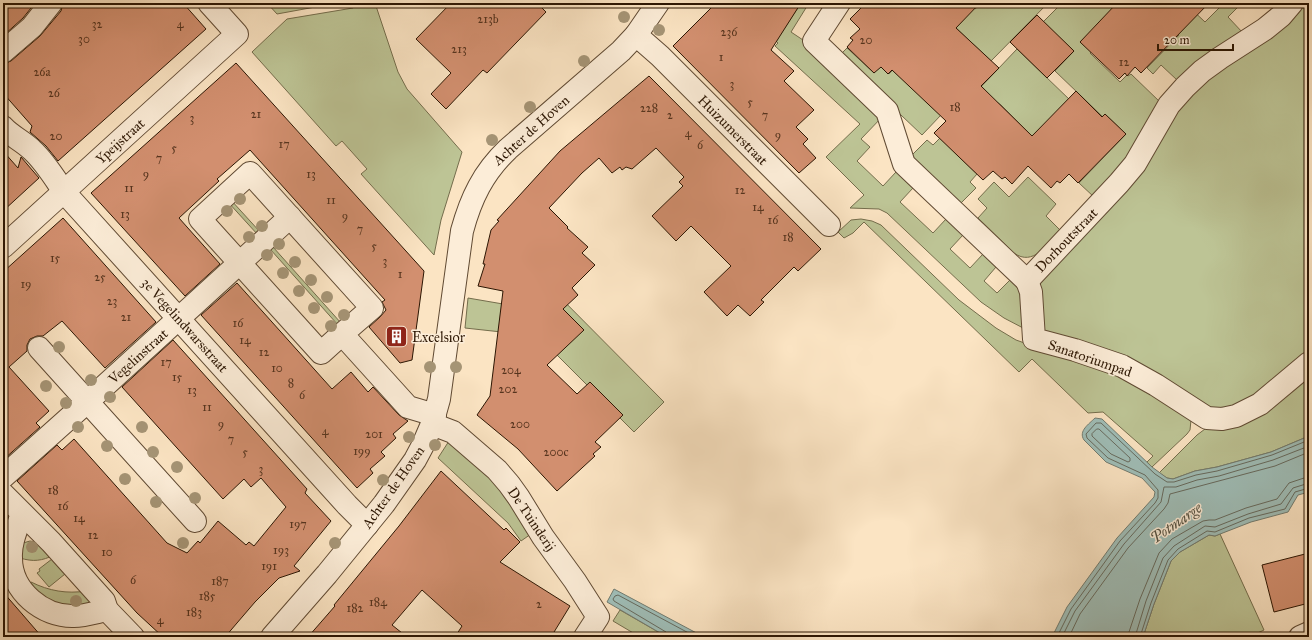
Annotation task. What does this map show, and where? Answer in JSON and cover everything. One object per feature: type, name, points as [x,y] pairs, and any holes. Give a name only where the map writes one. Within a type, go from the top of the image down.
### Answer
[{"type":"street","points":[[3,52],[32,27],[51,3]]},
{"type":"street","name":"Ypeijstraat","points":[[3,247],[237,34],[209,3]]},
{"type":"street","name":"Achter de Hoven","points":[[272,637],[367,525],[396,488],[415,460],[433,420],[441,386],[462,231],[466,216],[480,183],[495,161],[622,51],[636,35],[658,3]]},
{"type":"street","name":"Dorhoutstraat","points":[[839,3],[814,41],[887,112],[904,164],[1027,281],[1135,164],[1169,105],[1185,86],[1214,62],[1266,29],[1281,16],[1292,3]]},
{"type":"street","name":"Huizumerstraat","points":[[636,35],[660,56],[828,225]]},
{"type":"street","name":"3e Vegelindwarsstraat","points":[[3,127],[31,149],[50,171],[64,192],[347,505],[367,525]]},
{"type":"street","points":[[250,173],[290,217],[372,308],[321,353],[200,219],[250,173]]},
{"type":"street","name":"Vegelinstraat","points":[[3,477],[290,217]]},
{"type":"street","name":"Sanatoriumpad","points":[[1027,281],[1031,292],[1034,339],[1075,350],[1122,366],[1156,385],[1207,418],[1222,419],[1236,416],[1260,404],[1309,363]]},
{"type":"street","points":[[342,334],[408,407],[433,420]]},
{"type":"street","points":[[39,348],[195,521]]},
{"type":"street","name":"De Tuinderij","points":[[433,420],[453,432],[497,470],[519,498],[543,537],[575,581],[598,617],[585,637]]},
{"type":"street","points":[[3,494],[51,542],[104,600],[107,610],[133,637]]},
{"type":"street","points":[[22,514],[12,544],[10,559],[14,574],[22,591],[31,601],[44,610],[60,615],[75,616],[107,610]]},
{"type":"street","points":[[1300,637],[1309,634]]},
{"type":"green space","points":[[267,3],[337,3],[277,14]]},
{"type":"green space","points":[[359,3],[375,3],[398,72],[407,89],[462,152],[441,220],[434,255],[361,174],[367,169],[342,141],[336,146],[252,52],[287,19],[353,8]]},
{"type":"green space","points":[[801,3],[809,3],[791,32],[806,42],[883,116],[861,139],[870,147],[857,161],[883,186],[896,172],[913,188],[900,202],[933,233],[946,219],[963,235],[950,249],[970,268],[983,254],[996,267],[984,281],[997,293],[1010,280],[1020,290],[1025,329],[1004,318],[981,302],[887,213],[879,209],[850,208],[864,195],[826,157],[860,124],[775,46],[778,43],[776,41]]},
{"type":"green space","points":[[982,3],[1048,3],[991,61],[954,26],[973,7],[975,9]]},
{"type":"green space","points":[[1062,3],[1119,3],[1101,41],[1090,53],[1120,82],[1127,75],[1128,76],[1131,74],[1160,102],[1120,168],[1094,197],[1079,183],[1126,134],[1106,115],[1103,117],[1055,71],[1074,51],[1043,22]]},
{"type":"green space","points":[[1224,3],[1242,3],[1228,17],[1243,33],[1177,80],[1161,65],[1153,74],[1147,68],[1179,35],[1168,23],[1186,4],[1205,22]]},
{"type":"green space","points":[[1303,3],[1309,3],[1309,353],[1248,404],[1211,410],[1044,333],[1039,284],[1191,93],[1299,10]]},
{"type":"green space","points":[[925,37],[941,115],[922,135],[839,56],[847,48],[874,73],[877,63],[889,74]]},
{"type":"green space","points":[[1017,49],[1071,101],[1032,136],[1001,105],[979,89]]},
{"type":"green space","points":[[940,138],[977,174],[970,182],[976,188],[961,203],[911,156],[927,140],[933,145]]},
{"type":"green space","points":[[1028,177],[1056,204],[1046,216],[1061,231],[1034,256],[1021,257],[1014,253],[978,218],[987,208],[978,199],[994,182],[1009,197]]},
{"type":"green space","points":[[230,199],[261,233],[258,235],[227,201]]},
{"type":"green space","points":[[861,219],[872,221],[881,225],[959,300],[996,328],[1016,340],[1122,373],[1191,420],[1190,430],[1152,467],[1147,462],[1153,456],[1103,412],[1088,413],[1032,359],[1019,372],[864,222],[853,233],[844,238],[838,232],[851,220]]},
{"type":"green space","points":[[273,247],[341,323],[338,325],[270,249]]},
{"type":"green space","points":[[536,273],[664,402],[634,432],[538,336],[465,328],[468,298],[503,304]]},
{"type":"green space","points":[[1309,371],[1309,382],[1305,385],[1309,393],[1309,436],[1271,452],[1217,467],[1195,471],[1173,479],[1167,478],[1159,473],[1205,429]]},
{"type":"green space","points":[[449,441],[495,482],[531,534],[521,541],[508,523],[438,458]]},
{"type":"green space","points":[[1220,534],[1264,630],[1249,637],[1143,637],[1171,561],[1180,552],[1209,535],[1215,536]]},
{"type":"green space","points":[[30,541],[36,542],[54,555],[45,559],[37,560],[20,558],[23,543]]},
{"type":"green space","points":[[52,559],[65,574],[49,587],[37,573],[40,571],[39,569]]},
{"type":"green space","points":[[31,582],[45,588],[58,591],[86,591],[99,605],[63,608],[27,587]]},
{"type":"green space","points":[[620,610],[667,637],[640,637],[613,621]]},
{"type":"water","name":"Potmarge","points":[[1095,418],[1102,419],[1152,467],[1167,478],[1173,479],[1195,471],[1217,467],[1271,452],[1309,436],[1309,492],[1298,495],[1288,512],[1251,522],[1215,536],[1209,535],[1180,552],[1171,561],[1143,637],[1052,637],[1067,607],[1117,538],[1154,497],[1155,492],[1142,478],[1106,462],[1084,440],[1082,434],[1083,431]]},
{"type":"water","points":[[614,589],[704,637],[667,637],[607,602]]},
{"type":"building","points":[[3,3],[35,3],[23,18],[3,36]]},
{"type":"building","points":[[63,3],[183,3],[206,29],[58,161],[46,146],[30,132],[32,126],[3,93],[3,64],[11,61],[40,36],[61,11]]},
{"type":"building","points":[[451,3],[537,3],[546,12],[487,73],[483,70],[446,109],[431,94],[451,73],[416,39]]},
{"type":"building","points":[[716,3],[801,3],[771,50],[794,71],[784,81],[814,110],[796,127],[808,139],[803,144],[816,158],[799,173],[673,46]]},
{"type":"building","points":[[866,3],[980,3],[956,28],[999,68],[981,86],[1032,136],[1076,91],[1102,117],[1105,114],[1126,134],[1078,183],[1069,174],[1060,183],[1057,181],[1051,188],[1028,166],[1012,184],[1005,177],[1002,179],[993,171],[983,180],[934,133],[946,121],[892,70],[888,74],[881,67],[874,73],[847,47],[853,40],[850,38],[860,29],[850,19]]},
{"type":"building","points":[[1117,3],[1209,3],[1141,73],[1135,67],[1127,76],[1125,73],[1119,79],[1080,42]]},
{"type":"building","points":[[1037,15],[1074,51],[1047,78],[1010,42]]},
{"type":"building","points":[[236,63],[424,271],[412,360],[400,363],[369,327],[386,310],[382,302],[385,300],[250,150],[217,179],[219,181],[179,218],[220,264],[185,296],[91,193]]},
{"type":"building","points":[[649,76],[821,249],[798,271],[794,267],[761,300],[764,302],[750,316],[738,305],[727,316],[704,292],[731,266],[691,226],[676,241],[652,216],[683,186],[679,182],[684,177],[656,148],[632,169],[626,167],[622,170],[620,167],[612,173],[599,158],[582,173],[549,208],[568,227],[567,228],[588,247],[582,253],[595,265],[572,288],[578,295],[563,309],[584,330],[547,365],[577,394],[590,382],[623,415],[595,442],[601,447],[593,454],[595,456],[557,491],[518,449],[477,415],[490,396],[503,291],[478,286],[485,264],[483,264],[491,230],[499,221],[497,220],[560,151]]},
{"type":"building","points":[[3,151],[18,168],[21,157],[39,178],[3,211]]},
{"type":"building","points":[[63,218],[156,322],[105,368],[62,321],[43,336],[37,336],[30,339],[27,345],[27,351],[9,367],[49,411],[36,423],[40,427],[3,460],[3,272]]},
{"type":"building","points":[[237,283],[332,389],[351,372],[368,392],[373,387],[399,415],[408,421],[393,434],[396,438],[381,452],[385,456],[370,469],[373,473],[357,488],[201,315]]},
{"type":"building","points":[[173,340],[307,489],[305,493],[331,521],[294,566],[300,571],[279,578],[255,602],[225,637],[163,637],[137,613],[17,481],[57,445],[62,450],[74,439],[167,543],[187,553],[198,541],[200,543],[218,521],[246,545],[249,542],[254,546],[286,507],[261,478],[251,487],[244,479],[223,499],[122,387]]},
{"type":"building","points":[[441,471],[504,530],[506,528],[520,542],[500,562],[570,606],[551,637],[455,637],[462,626],[422,590],[392,625],[407,637],[308,637],[335,606],[334,605],[399,526]]},
{"type":"building","points":[[1309,553],[1309,603],[1274,612],[1262,565]]},
{"type":"building","points":[[3,592],[42,637],[3,637]]},
{"type":"place","name":"Excelsior","points":[[396,337]]}]
